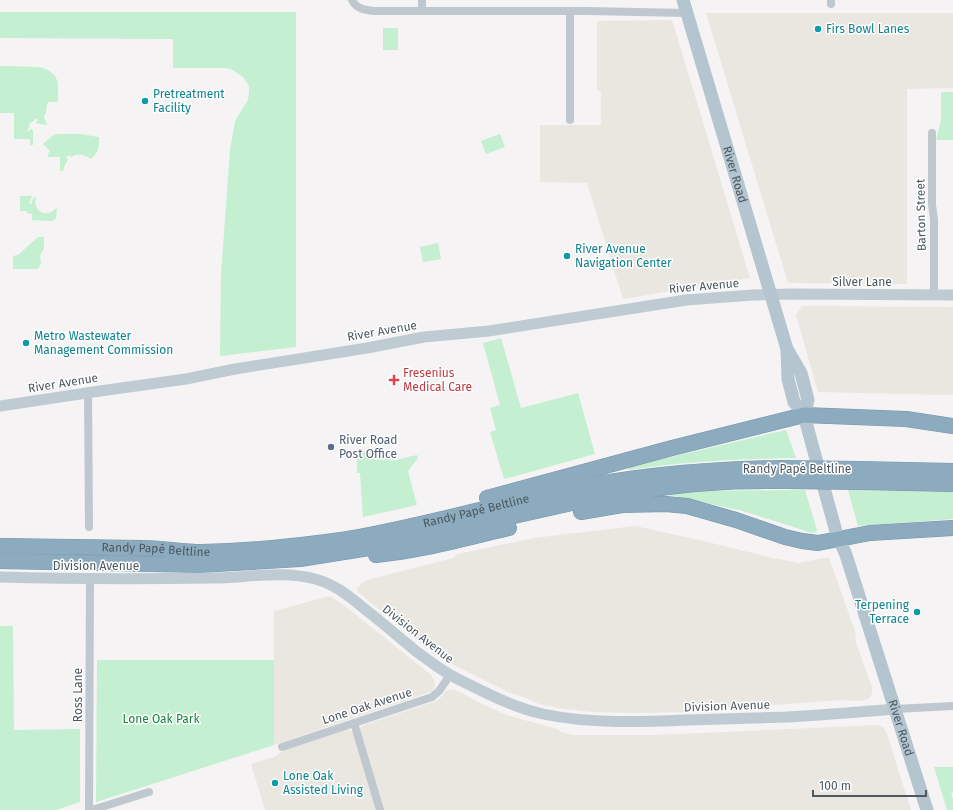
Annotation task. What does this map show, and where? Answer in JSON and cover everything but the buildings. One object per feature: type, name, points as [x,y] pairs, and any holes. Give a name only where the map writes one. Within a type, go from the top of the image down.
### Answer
[{"type":"highway","points":[[299,552],[472,502],[672,448],[804,415],[906,419],[953,426]]},
{"type":"highway","name":"Randy Papé Beltline","points":[[0,561],[200,565],[299,552],[347,539],[409,527],[554,492],[631,479],[686,472],[720,469],[782,475],[860,476],[953,471]]},
{"type":"highway","name":"Randy Papé Beltline","points":[[860,476],[953,484]]},
{"type":"highway","points":[[299,552],[348,557],[399,553],[574,513],[622,505],[666,504],[687,506],[798,540],[822,542],[870,533],[953,528]]},
{"type":"highway","name":"Randy Papé Beltline","points":[[0,546],[145,548],[200,552],[259,549],[299,552]]},
{"type":"main road","name":"River Road","points":[[685,6],[787,349],[801,373],[808,400],[804,415],[838,539],[838,548],[841,561],[859,611],[874,645],[927,810]]},
{"type":"street","points":[[352,0],[358,8],[374,11],[570,11],[685,6]]},
{"type":"street","points":[[422,0],[422,11]]},
{"type":"street","points":[[570,11],[570,120]]},
{"type":"street","name":"Barton Street","points":[[932,134],[934,295]]},
{"type":"street","name":"Silver Lane","points":[[770,294],[953,295]]},
{"type":"street","name":"River Avenue","points":[[0,406],[186,379],[235,369],[367,348],[424,337],[489,331],[686,300],[770,294]]},
{"type":"street","points":[[88,393],[88,527]]},
{"type":"street","name":"Division Avenue","points":[[0,577],[90,579],[223,578],[286,575],[317,579],[346,594],[420,654],[450,675],[499,699],[524,709],[564,718],[595,721],[641,722],[789,717],[895,709]]},
{"type":"street","name":"Ross Lane","points":[[90,579],[90,810]]},
{"type":"street","name":"Lone Oak Avenue","points":[[282,747],[432,697],[439,691],[450,675]]},
{"type":"street","points":[[895,709],[953,706]]},
{"type":"street","points":[[354,723],[380,810]]},
{"type":"street","points":[[90,810],[149,792]]},
{"type":"shaded area","points":[[706,13],[953,13],[953,88],[907,89],[907,284],[788,283]]},
{"type":"shaded area","points":[[672,20],[750,278],[623,299],[587,183],[540,182],[540,125],[601,125],[601,91],[597,90],[597,21]]},
{"type":"shaded area","points":[[802,306],[953,307],[953,395],[818,392],[796,315]]},
{"type":"shaded area","points":[[635,526],[799,563],[829,558],[855,631],[856,643],[872,687],[870,698],[862,701],[840,700],[683,712],[641,713],[591,712],[539,704],[508,692],[446,661],[429,650],[403,629],[358,592],[357,589],[367,580],[453,558],[458,554],[534,538]]},
{"type":"shaded area","points":[[330,596],[431,675],[434,680],[434,689],[430,692],[274,745],[274,611]]},
{"type":"shaded area","points":[[448,690],[454,690],[462,693],[507,715],[558,729],[561,732],[572,735],[656,735],[878,725],[884,728],[887,734],[911,810],[383,810],[360,728],[364,725],[436,701]]},
{"type":"shaded area","points":[[348,729],[354,733],[376,810],[265,810],[251,764],[274,757],[286,749]]},
{"type":"green space","points":[[0,12],[296,12],[296,347],[220,356],[221,275],[230,150],[235,121],[248,100],[249,92],[249,86],[243,77],[227,68],[173,68],[173,39],[0,38]]},
{"type":"green space","points":[[383,28],[398,28],[398,50],[383,50]]},
{"type":"green space","points":[[0,66],[40,67],[48,70],[55,76],[58,82],[58,101],[49,102],[47,104],[44,117],[47,125],[35,123],[38,120],[36,118],[29,124],[29,128],[27,130],[33,130],[33,145],[30,145],[30,139],[14,139],[14,113],[0,113]]},
{"type":"green space","points":[[941,92],[953,92],[953,140],[936,140],[941,120]]},
{"type":"green space","points":[[57,134],[81,134],[99,137],[99,144],[96,154],[91,159],[81,155],[71,157],[69,155],[66,157],[68,159],[63,171],[60,171],[60,157],[48,157],[50,151],[43,144],[52,136]]},
{"type":"green space","points":[[500,134],[505,147],[486,154],[481,141]]},
{"type":"green space","points":[[20,196],[32,196],[29,203],[31,204],[34,197],[36,197],[36,207],[42,213],[49,213],[57,208],[56,218],[53,221],[32,220],[32,214],[27,213],[27,211],[20,211]]},
{"type":"green space","points":[[38,237],[44,237],[44,248],[40,256],[41,263],[38,269],[13,269],[13,256],[18,255]]},
{"type":"green space","points":[[438,243],[441,259],[423,262],[420,247]]},
{"type":"green space","points":[[501,338],[521,408],[578,393],[595,454],[504,479],[490,432],[496,430],[490,408],[500,405],[483,343]]},
{"type":"green space","points":[[786,430],[796,458],[670,464],[629,470],[628,467]]},
{"type":"green space","points":[[357,451],[389,452],[391,461],[417,455],[418,458],[408,471],[417,505],[363,517],[360,473],[357,473]]},
{"type":"green space","points":[[923,489],[953,491],[953,519],[858,526],[848,490]]},
{"type":"green space","points":[[805,490],[817,530],[816,532],[812,533],[743,511],[670,495],[695,491]]},
{"type":"green space","points":[[0,626],[13,626],[14,730],[80,729],[80,802],[56,810],[0,810]]},
{"type":"green space","name":"Lone Oak Park","points":[[97,660],[274,660],[274,745],[96,802]]},
{"type":"green space","points":[[934,767],[953,767],[953,792],[951,794],[953,799],[953,810],[947,810]]},
{"type":"place","name":"Firs Bowl Lanes","points":[[818,29]]},
{"type":"place","name":"Pretreatment Facility","points":[[145,101]]},
{"type":"place","name":"River Avenue Navigation Center","points":[[567,256]]},
{"type":"place","name":"Metro Wastewater Management Commission","points":[[26,343]]},
{"type":"place","name":"Fresenius Medical Care","points":[[394,380]]},
{"type":"place","name":"River Road Post Office","points":[[331,447]]},
{"type":"place","name":"Terpening Terrace","points":[[917,612]]},
{"type":"place","name":"Lone Oak Assisted Living","points":[[275,783]]}]
